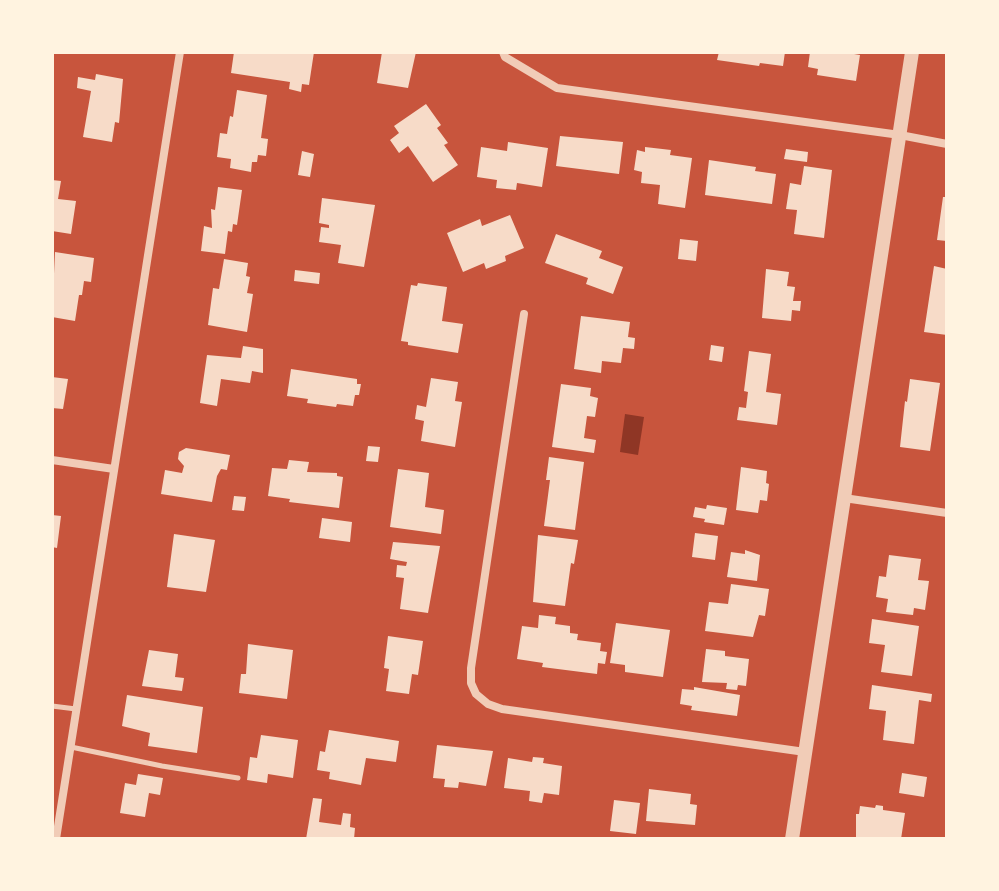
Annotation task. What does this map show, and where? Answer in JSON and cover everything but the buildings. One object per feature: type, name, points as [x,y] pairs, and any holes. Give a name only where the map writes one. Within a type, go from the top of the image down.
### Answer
[{"type":"street","points":[[56,839],[180,52]]},
{"type":"street","points":[[792,839],[912,52]]},
{"type":"street","points":[[504,54],[557,88],[947,144]]},
{"type":"street","points":[[524,314],[471,668],[471,683],[476,694],[488,704],[502,709],[805,752]]},
{"type":"street","points":[[52,460],[114,469]]},
{"type":"street","points":[[844,498],[947,513]]},
{"type":"lane","points":[[52,706],[76,709]]},
{"type":"lane","points":[[70,747],[238,778]]},
{"type":"shaded area","points":[[625,414],[644,417],[638,455],[620,452]]}]
